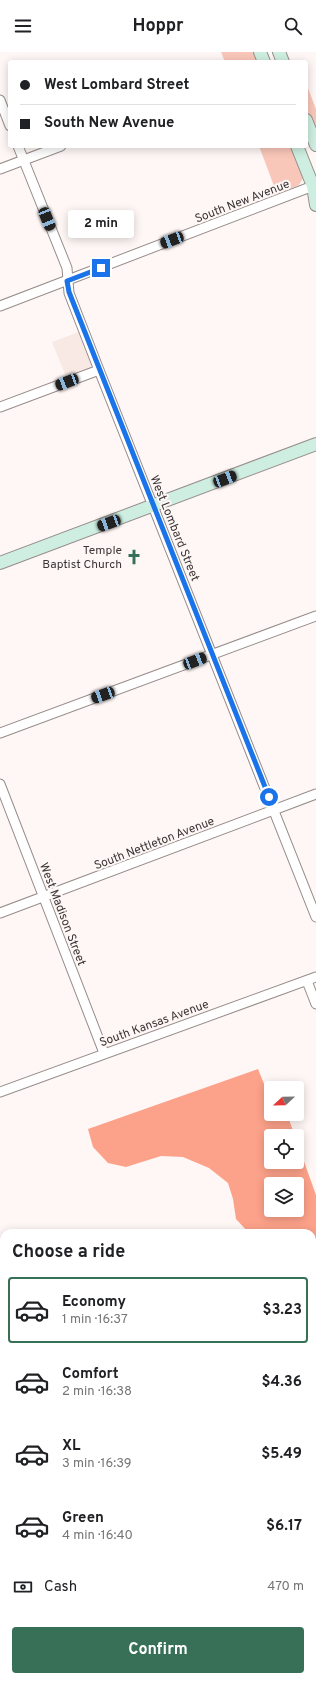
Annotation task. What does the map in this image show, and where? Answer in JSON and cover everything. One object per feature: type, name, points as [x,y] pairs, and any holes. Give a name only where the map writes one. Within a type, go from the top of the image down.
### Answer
[{"type":"street","points":[[0,100],[8,121]]},
{"type":"street","points":[[308,125],[316,145]]},
{"type":"street","name":"West Lombard Street","points":[[19,148],[67,268],[69,292],[99,370],[316,917]]},
{"type":"street","points":[[0,169],[56,148]]},
{"type":"street","points":[[298,148],[313,186],[316,205]]},
{"type":"street","name":"South New Avenue","points":[[0,306],[313,186]]},
{"type":"street","points":[[0,407],[99,370]]},
{"type":"street","points":[[0,564],[316,444]]},
{"type":"street","points":[[0,733],[316,616]]},
{"type":"street","name":"West Madison Street","points":[[0,784],[104,1053]]},
{"type":"street","name":"South Nettleton Avenue","points":[[0,913],[316,794]]},
{"type":"street","points":[[312,979],[316,1004]]},
{"type":"street","name":"South Kansas Avenue","points":[[0,1092],[104,1053],[312,979]]},
{"type":"shaded area","points":[[221,52],[255,52],[256,60],[224,60]]},
{"type":"shaded area","points":[[308,88],[316,109],[316,131],[308,113]]},
{"type":"shaded area","points":[[260,148],[293,148],[303,178],[299,185],[277,194]]},
{"type":"shaded area","points":[[79,332],[91,363],[91,369],[67,379],[52,342]]},
{"type":"shaded area","points":[[258,1069],[264,1084],[264,1121],[290,1121],[292,1129],[264,1129],[264,1169],[304,1169],[304,1162],[316,1195],[316,1229],[245,1229],[236,1219],[233,1199],[228,1183],[209,1168],[183,1157],[161,1156],[126,1167],[108,1163],[93,1147],[88,1129]]},
{"type":"place","name":"Temple Baptist Church","points":[[134,557]]},
{"type":"route","points":[[101,268],[67,281],[69,292],[269,797]]}]
